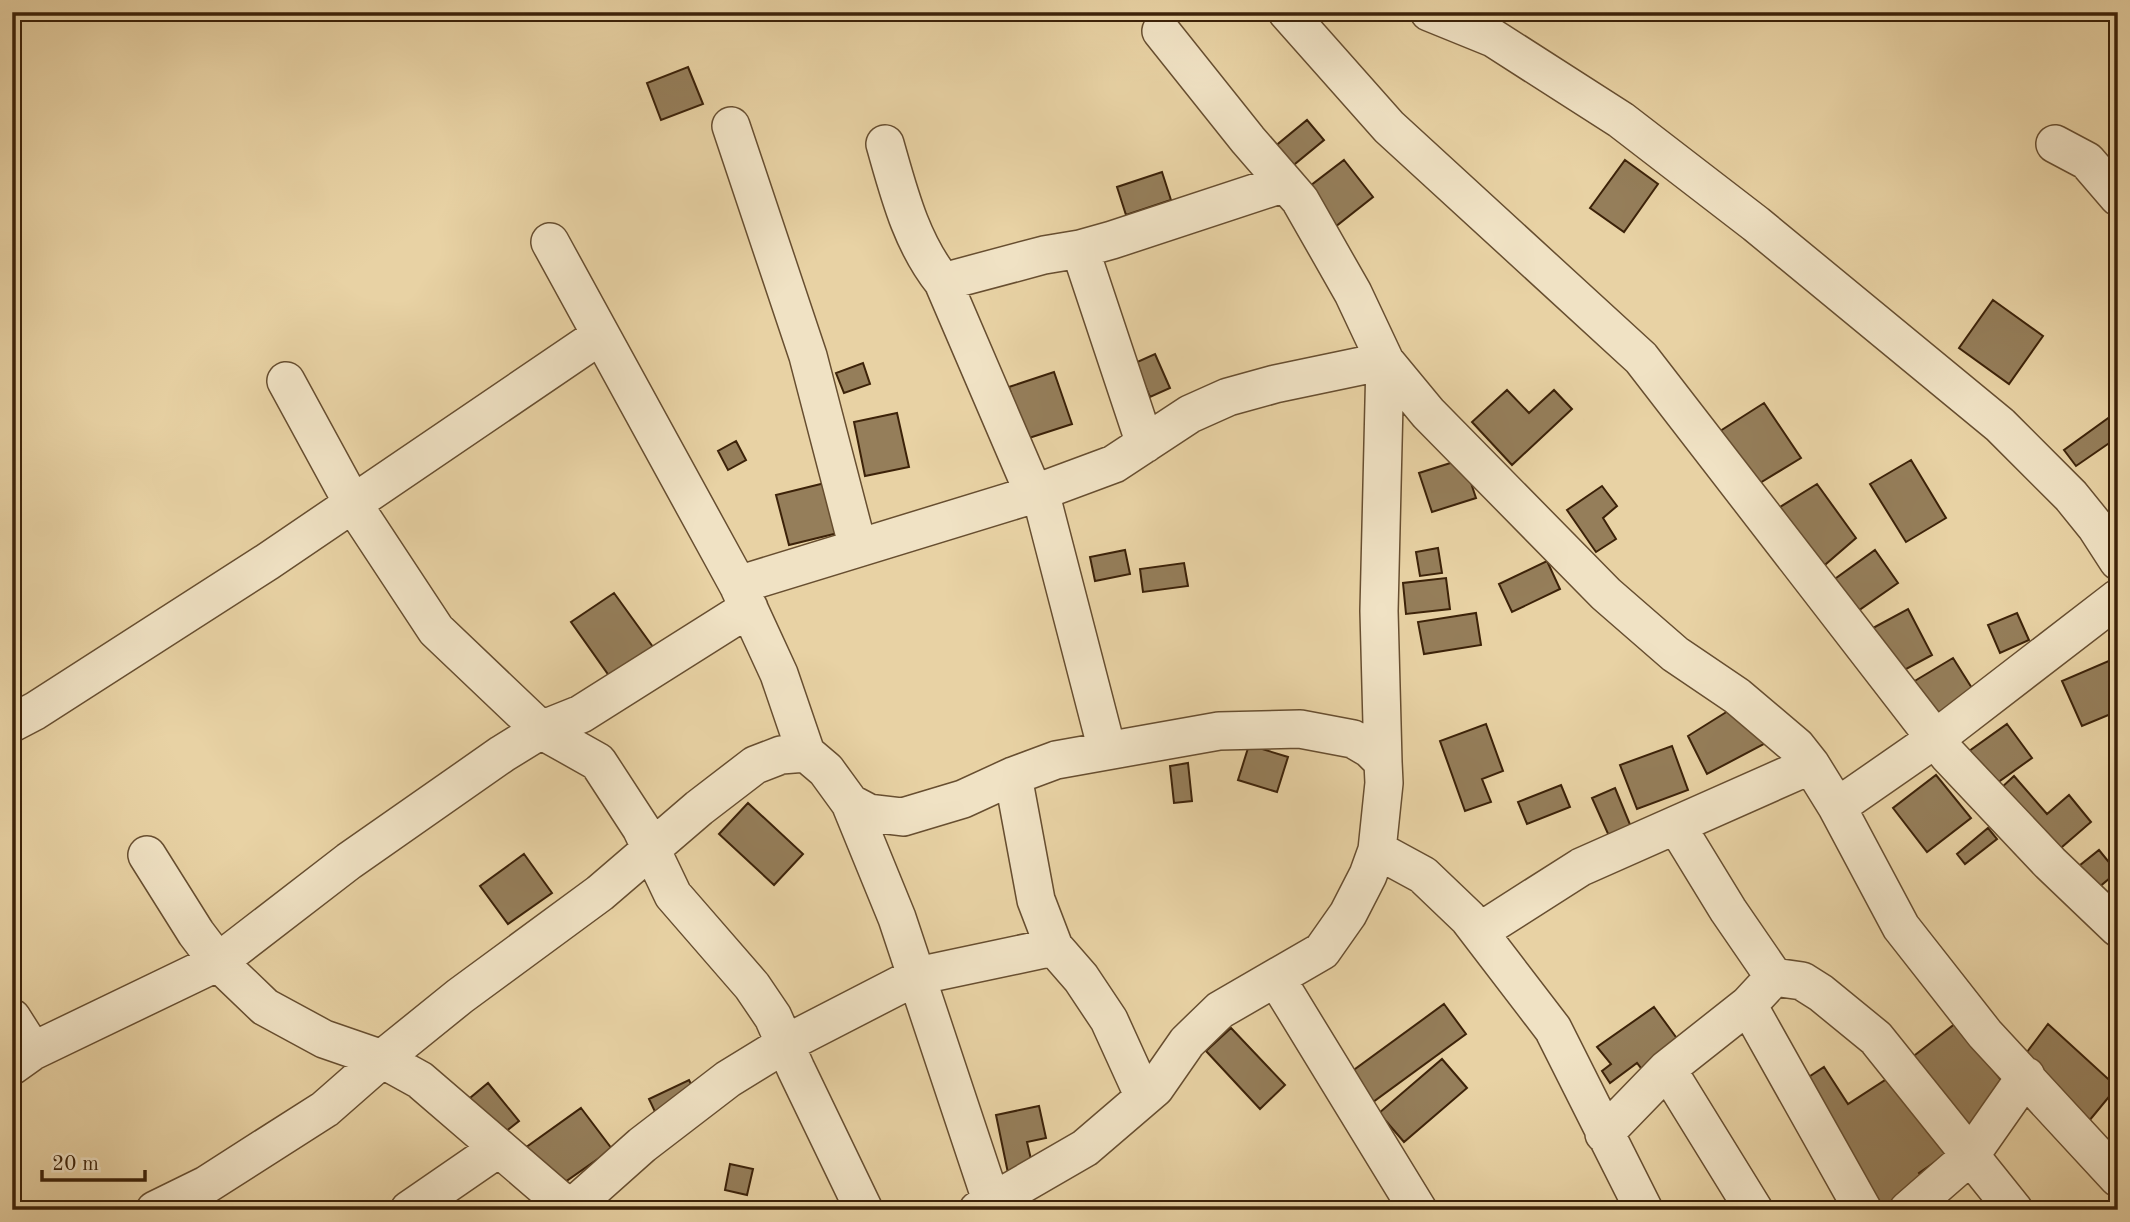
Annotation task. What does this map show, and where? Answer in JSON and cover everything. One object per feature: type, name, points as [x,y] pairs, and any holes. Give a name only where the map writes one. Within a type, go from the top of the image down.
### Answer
[{"type":"street","points":[[1287,12],[1389,127],[1641,359],[1935,739],[2050,863],[2118,928]]},
{"type":"street","points":[[1429,12],[1493,38],[1621,120],[1756,224],[2000,425],[2071,496],[2118,561]]},
{"type":"street","points":[[1161,31],[1300,200],[1347,282],[1385,361],[1428,413],[1606,594],[1675,654],[1766,719],[1796,746],[1837,807],[1901,927],[1985,1034],[2118,1178]]},
{"type":"street","points":[[731,126],[808,356],[858,548]]},
{"type":"street","points":[[885,144],[909,226],[930,265],[943,282],[1034,494],[1044,507],[1107,750]]},
{"type":"street","points":[[2056,144],[2087,161],[2118,197]]},
{"type":"street","points":[[943,282],[1044,255],[1080,249],[1285,183]]},
{"type":"street","points":[[550,242],[743,596],[779,674],[806,752],[826,770],[850,803],[897,918],[985,1206],[1085,1148],[1155,1088],[1187,1042],[1220,1010],[1322,951],[1348,914],[1368,875],[1377,850],[1384,783],[1379,611],[1385,361]]},
{"type":"street","points":[[1080,249],[1145,444]]},
{"type":"street","points":[[12,723],[233,585],[601,334]]},
{"type":"street","points":[[12,1018],[23,1059],[218,962],[349,861],[502,754],[541,730],[580,714],[743,596],[858,548],[1034,494],[1114,464],[1190,414],[1228,397],[1275,384],[1385,361]]},
{"type":"street","points":[[286,381],[353,503],[436,630],[541,730],[598,762],[641,828],[673,895],[752,985],[774,1017],[864,1210]]},
{"type":"street","points":[[1837,807],[1935,739],[2118,598]]},
{"type":"street","points":[[850,803],[869,813],[904,817],[963,799],[1056,760],[1219,731],[1300,729],[1353,739],[1370,749],[1382,762]]},
{"type":"street","points":[[155,1210],[206,1185],[325,1110],[460,996],[600,893],[755,765],[781,755],[806,752]]},
{"type":"street","points":[[1479,932],[1581,867],[1811,765]]},
{"type":"street","points":[[1013,776],[1036,900],[1054,947],[1081,978],[1109,1020],[1144,1097]]},
{"type":"street","points":[[1676,825],[1773,977],[1802,981],[1876,1038],[2014,1210]]},
{"type":"street","points":[[1377,850],[1423,875],[1468,918],[1553,1029],[1644,1210]]},
{"type":"street","points":[[147,855],[196,933],[218,962],[265,1007],[324,1039],[383,1059],[420,1080],[570,1209],[642,1145],[728,1079],[785,1044],[916,976],[1054,947]]},
{"type":"street","points":[[1604,1134],[1667,1069],[1748,1005],[1773,977]]},
{"type":"street","points":[[1276,978],[1418,1210]]},
{"type":"street","points":[[1748,1005],[1863,1210]]},
{"type":"street","points":[[1667,1069],[1754,1210]]},
{"type":"street","points":[[1908,1210],[1970,1156],[2026,1076]]},
{"type":"street","points":[[409,1210],[499,1148]]},
{"type":"building","points":[[1150,12],[1178,12],[1161,26]]},
{"type":"building","points":[[688,67],[703,104],[661,120],[647,83]]},
{"type":"building","points":[[1307,120],[1324,140],[1290,168],[1273,148]]},
{"type":"building","points":[[1344,160],[1373,197],[1335,227],[1306,189]]},
{"type":"building","points":[[1625,160],[1658,184],[1624,232],[1590,208]]},
{"type":"building","points":[[1162,172],[1171,200],[1126,215],[1117,187]]},
{"type":"building","points":[[1993,300],[2043,336],[2009,384],[1959,348]]},
{"type":"building","points":[[1155,354],[1170,388],[1150,397],[1135,363]]},
{"type":"building","points":[[863,363],[870,384],[844,393],[836,373]]},
{"type":"building","points":[[1054,372],[1072,424],[1026,439],[1009,387]]},
{"type":"building","points":[[1507,390],[1529,413],[1554,390],[1572,409],[1512,465],[1472,422]]},
{"type":"building","points":[[1764,403],[1801,458],[1755,486],[1717,433]]},
{"type":"building","points":[[2118,411],[2118,437],[2076,466],[2064,450]]},
{"type":"building","points":[[897,413],[909,467],[865,476],[854,422]]},
{"type":"building","points":[[736,441],[746,460],[728,470],[718,451]]},
{"type":"building","points":[[1463,459],[1476,498],[1432,512],[1419,473]]},
{"type":"building","points":[[1911,460],[1946,518],[1906,542],[1870,484]]},
{"type":"building","points":[[829,482],[842,532],[789,545],[776,495]]},
{"type":"building","points":[[1817,484],[1856,538],[1819,570],[1772,512]]},
{"type":"building","points":[[1602,486],[1617,506],[1603,518],[1616,539],[1596,552],[1567,510]]},
{"type":"building","points":[[1438,548],[1442,573],[1420,576],[1416,552]]},
{"type":"building","points":[[1125,550],[1130,574],[1095,581],[1090,557]]},
{"type":"building","points":[[1875,550],[1898,583],[1855,613],[1832,581]]},
{"type":"building","points":[[1547,561],[1560,589],[1512,612],[1499,584]]},
{"type":"building","points":[[1184,563],[1188,586],[1143,592],[1140,569]]},
{"type":"building","points":[[1446,578],[1450,609],[1406,614],[1403,583]]},
{"type":"building","points":[[614,593],[653,647],[610,677],[571,622]]},
{"type":"building","points":[[1908,609],[1932,655],[1897,674],[1873,628]]},
{"type":"building","points":[[1476,613],[1481,645],[1424,654],[1418,622]]},
{"type":"building","points":[[2017,613],[2029,640],[2000,653],[1988,625]]},
{"type":"building","points":[[2118,657],[2118,711],[2082,726],[2062,681]]},
{"type":"building","points":[[1953,658],[1975,693],[1930,721],[1908,685]]},
{"type":"building","points":[[1736,706],[1764,744],[1707,774],[1688,736]]},
{"type":"building","points":[[1486,724],[1503,771],[1482,779],[1491,802],[1465,811],[1440,741]]},
{"type":"building","points":[[2007,724],[2032,758],[1990,788],[1965,754]]},
{"type":"building","points":[[1249,745],[1288,757],[1277,792],[1238,780]]},
{"type":"building","points":[[1672,746],[1688,790],[1637,809],[1620,765]]},
{"type":"building","points":[[1188,763],[1192,801],[1174,803],[1170,766]]},
{"type":"building","points":[[1936,775],[1971,818],[1927,852],[1893,808]]},
{"type":"building","points":[[2014,776],[2047,814],[2069,795],[2091,822],[2055,853],[2000,789]]},
{"type":"building","points":[[1561,785],[1570,807],[1527,824],[1518,802]]},
{"type":"building","points":[[1615,788],[1631,827],[1609,836],[1592,798]]},
{"type":"building","points":[[748,803],[803,854],[774,885],[719,834]]},
{"type":"building","points":[[1988,828],[1997,839],[1965,864],[1957,854]]},
{"type":"building","points":[[2099,850],[2117,872],[2098,888],[2079,866]]},
{"type":"building","points":[[524,854],[552,893],[508,924],[480,886]]},
{"type":"building","points":[[2118,875],[2118,891],[2110,883]]},
{"type":"building","points":[[1444,1004],[1466,1034],[1373,1102],[1351,1072]]},
{"type":"building","points":[[1654,1007],[1681,1044],[1644,1072],[1637,1063],[1610,1083],[1602,1071],[1611,1064],[1597,1047]]},
{"type":"building","points":[[1956,1023],[2008,1089],[1970,1131],[1906,1062]]},
{"type":"building","points":[[2048,1024],[2117,1087],[2089,1121],[2021,1060]]},
{"type":"building","points":[[1231,1028],[1285,1085],[1260,1109],[1206,1051]]},
{"type":"building","points":[[1442,1059],[1467,1088],[1404,1142],[1379,1113]]},
{"type":"building","points":[[1824,1067],[1848,1104],[1896,1073],[1948,1153],[1919,1173],[1928,1187],[1891,1210],[1883,1210],[1801,1082]]},
{"type":"building","points":[[689,1080],[704,1111],[664,1131],[649,1099]]},
{"type":"building","points":[[488,1083],[519,1121],[500,1136],[470,1098]]},
{"type":"building","points":[[1039,1106],[1046,1138],[1027,1142],[1033,1168],[1008,1173],[996,1115]]},
{"type":"building","points":[[581,1108],[612,1149],[555,1189],[525,1148]]},
{"type":"building","points":[[730,1164],[753,1169],[747,1195],[725,1190]]},
{"type":"building","points":[[1398,1200],[1404,1210],[1380,1210]]}]
